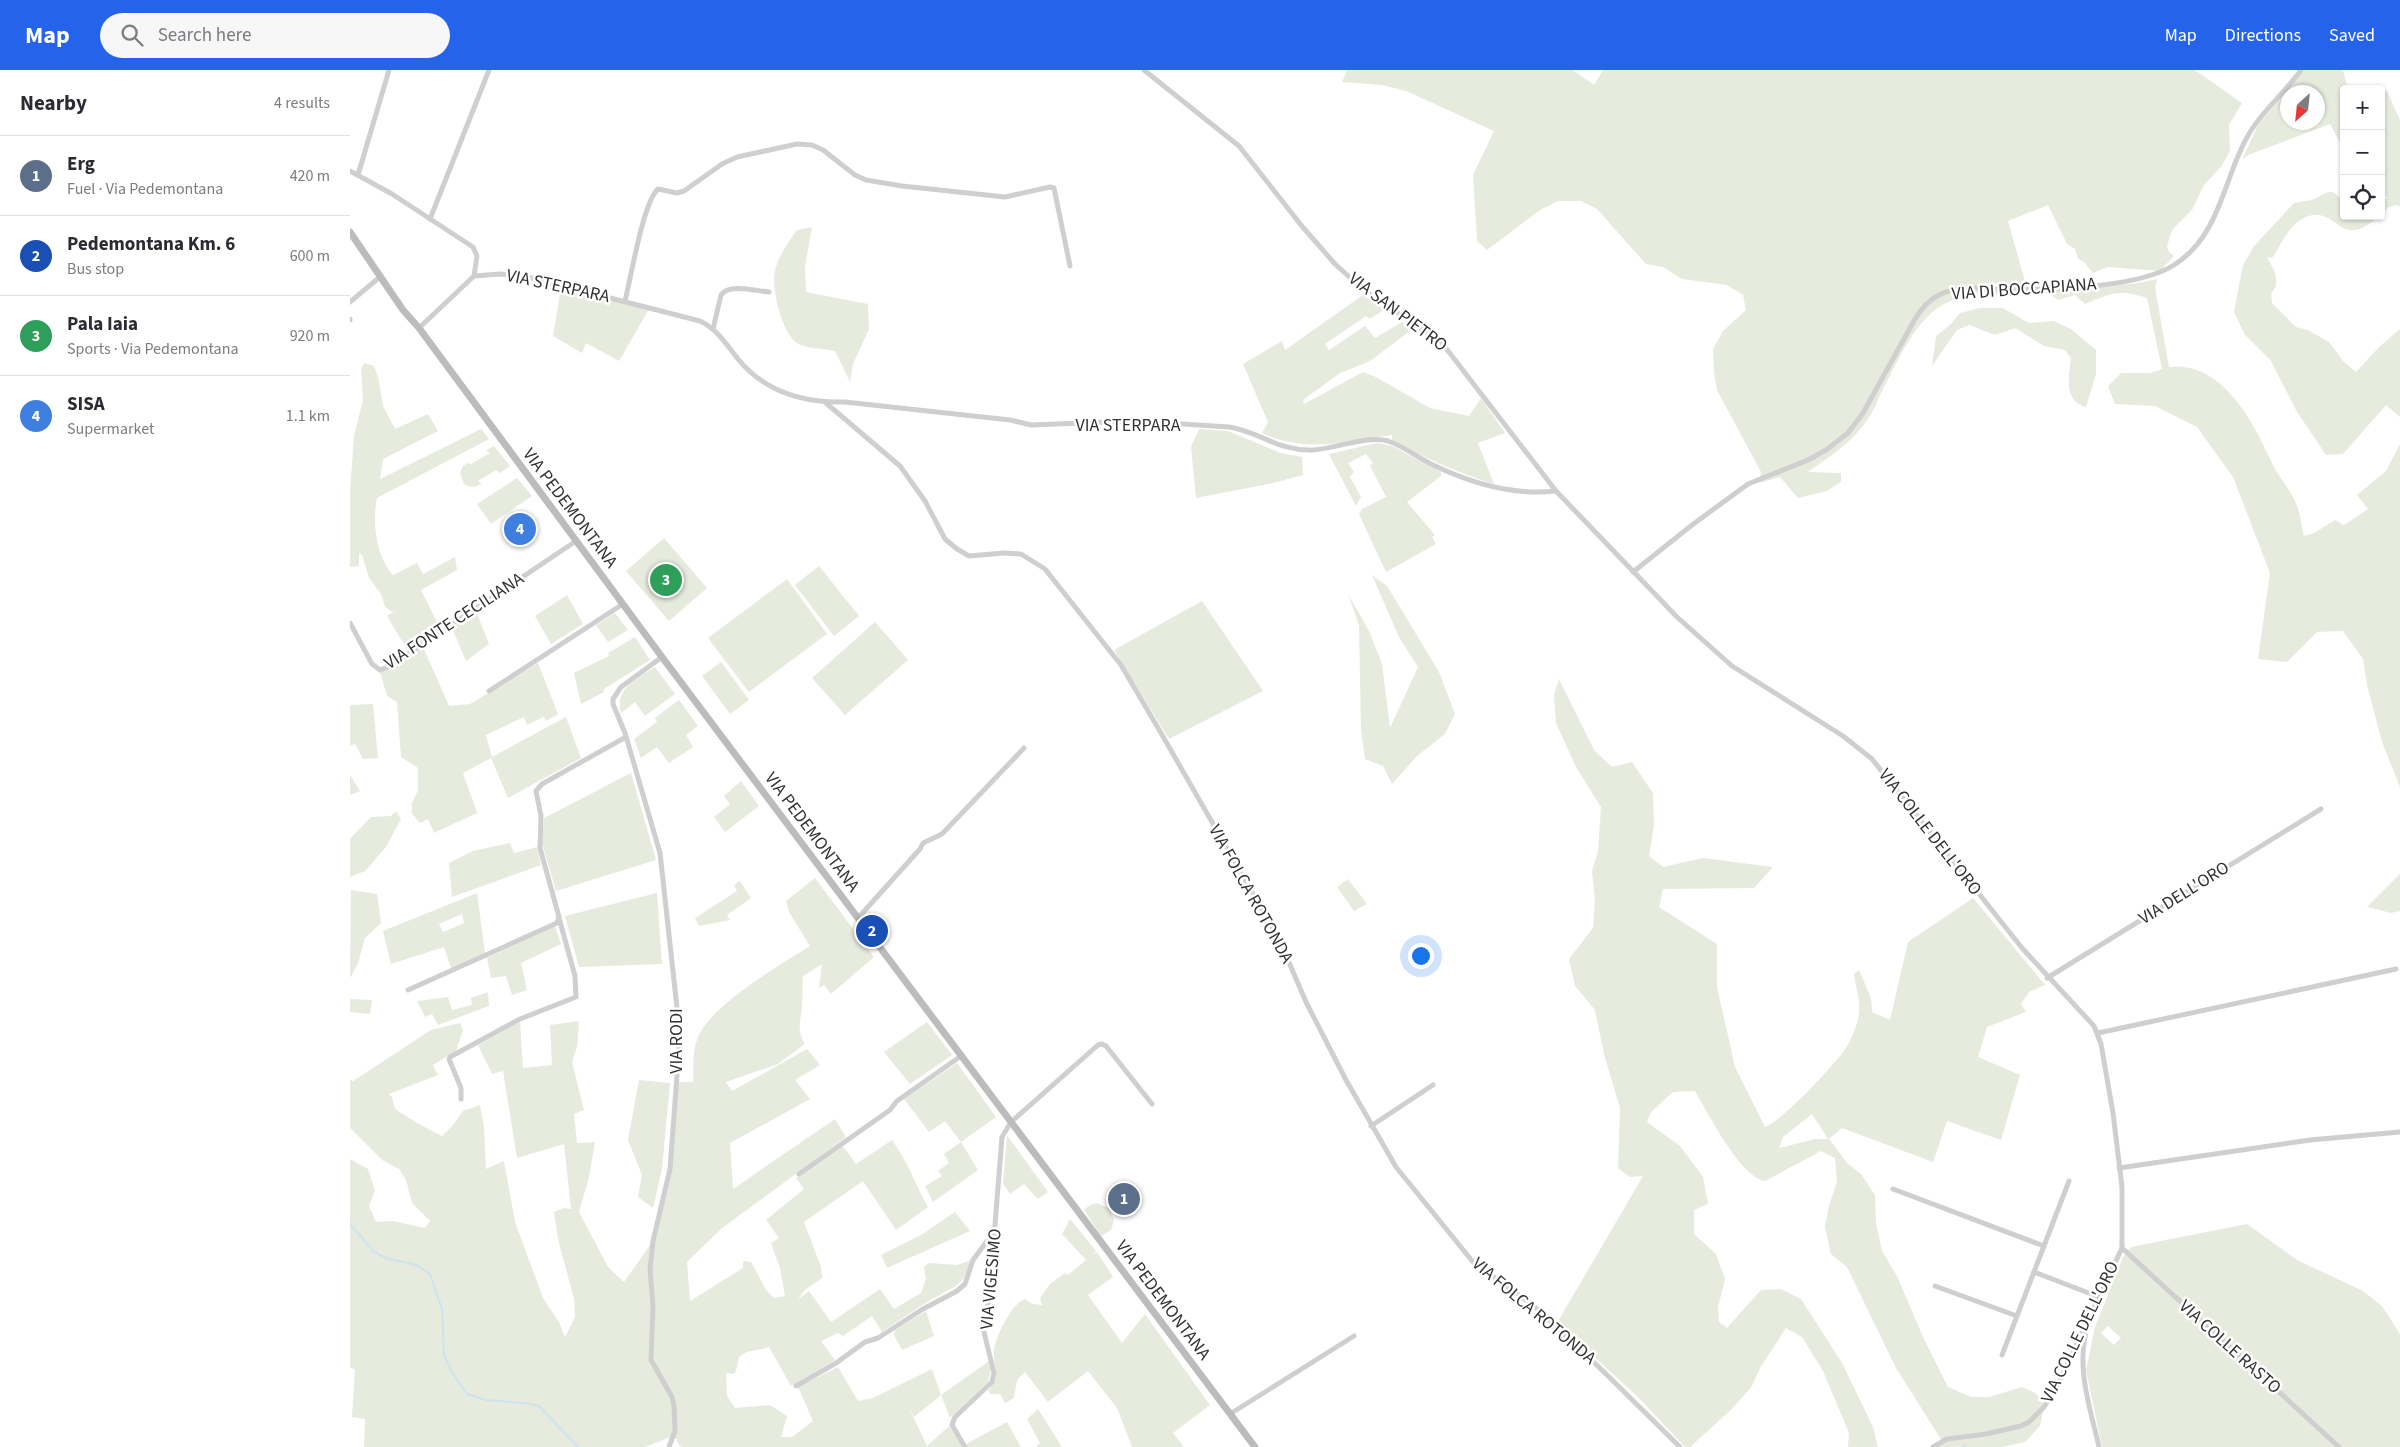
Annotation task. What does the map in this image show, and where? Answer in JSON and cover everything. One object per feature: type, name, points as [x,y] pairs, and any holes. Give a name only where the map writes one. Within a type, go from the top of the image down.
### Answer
[{"type":"street","points":[[358,175],[390,70]]},
{"type":"street","points":[[430,218],[489,70]]},
{"type":"street","name":"VIA SAN PIETRO","points":[[1144,70],[1239,146],[1301,225],[1335,264],[1365,291],[1442,343],[1556,491],[1634,572]]},
{"type":"street","name":"VIA DI BOCCAPIANA","points":[[1634,572],[1692,525],[1748,484],[1808,460],[1826,450],[1848,433],[1864,413],[1915,318],[1922,309],[1940,295],[1957,290],[2025,289],[2130,281],[2160,274],[2184,259],[2211,226],[2252,130],[2300,70]]},
{"type":"street","points":[[625,301],[644,219],[653,193],[658,189],[677,194],[722,164],[737,157],[797,144],[812,145],[824,150],[855,175],[866,180],[902,186],[1005,196],[1050,187],[1054,188],[1070,266]]},
{"type":"street","points":[[350,171],[430,218],[475,250],[477,256],[474,276],[418,328]]},
{"type":"street","name":"VIA PEDEMONTANA","points":[[350,232],[405,313],[1255,1447]]},
{"type":"street","name":"VIA STERPARA","points":[[474,276],[500,274],[529,277],[692,318],[713,329],[744,365],[763,382],[793,396],[826,403],[845,402],[1010,420],[1032,425],[1136,421],[1229,427],[1244,429],[1271,443],[1291,449],[1313,450],[1376,440],[1387,441],[1432,465],[1481,484],[1523,493],[1556,491]]},
{"type":"street","points":[[350,302],[381,276]]},
{"type":"street","points":[[713,329],[721,295],[724,291],[731,289],[769,292]]},
{"type":"street","name":"VIA FOLCA ROTONDA","points":[[826,403],[900,466],[925,501],[945,539],[968,556],[1004,552],[1021,554],[1032,559],[1045,569],[1121,665],[1279,938],[1306,1002],[1371,1126],[1396,1167],[1473,1262],[1534,1306],[1680,1447]]},
{"type":"street","name":"VIA FONTE CECILIANA","points":[[350,623],[372,664],[380,670],[390,666],[576,541]]},
{"type":"street","name":"VIA COLLE DELL'ORO","points":[[1634,572],[1677,617],[1726,661],[1842,736],[1872,759],[2022,948],[2047,978],[2089,1020],[2098,1033],[2113,1113],[2122,1187],[2122,1248],[2051,1397],[2029,1422],[2021,1426],[1986,1434],[1947,1439],[1933,1447]]},
{"type":"street","points":[[489,691],[623,604]]},
{"type":"street","name":"VIA RODI","points":[[662,657],[621,687],[613,699],[614,710],[626,737],[660,853],[680,1035],[670,1169],[653,1241],[650,1269],[653,1306],[651,1360],[672,1397],[674,1406],[675,1431],[669,1447]]},
{"type":"street","points":[[461,1099],[461,1088],[449,1059],[450,1057],[520,1019],[576,997],[574,976],[541,853],[541,816],[535,797],[536,791],[542,784],[626,737]]},
{"type":"street","points":[[858,918],[920,850],[923,843],[942,834],[1024,748]]},
{"type":"street","name":"VIA DELL'ORO","points":[[2047,978],[2321,809]]},
{"type":"street","points":[[408,990],[553,926],[559,917]]},
{"type":"street","points":[[2098,1033],[2396,969]]},
{"type":"street","points":[[1011,1122],[1098,1045],[1102,1044],[1106,1046],[1152,1104]]},
{"type":"street","points":[[799,1174],[890,1110],[897,1101],[961,1056]]},
{"type":"street","points":[[1371,1126],[1434,1085]]},
{"type":"street","name":"VIA VIGESIMO","points":[[965,1447],[952,1425],[955,1417],[992,1382],[994,1373],[983,1328],[989,1300],[1002,1138],[1011,1122]]},
{"type":"street","points":[[2119,1168],[2310,1140],[2400,1132]]},
{"type":"street","points":[[2002,1355],[2069,1181]]},
{"type":"street","points":[[1894,1189],[2044,1246]]},
{"type":"street","points":[[796,1386],[836,1363],[865,1342],[878,1338],[957,1291],[964,1284],[973,1260],[987,1241],[995,1236]]},
{"type":"street","name":"VIA COLLE RASTO","points":[[2122,1248],[2339,1447]]},
{"type":"street","points":[[2034,1272],[2099,1297]]},
{"type":"street","points":[[1935,1286],[2017,1316]]},
{"type":"street","points":[[2093,1310],[2085,1336],[2082,1365],[2099,1447]]},
{"type":"street","points":[[1230,1414],[1354,1336]]},
{"type":"shaded area","points":[[1347,70],[1573,70],[1594,85],[1603,70],[2195,70],[2242,103],[2229,125],[2230,151],[2221,167],[2204,185],[2192,210],[2172,230],[2167,246],[2169,252],[2174,256],[2160,271],[2108,267],[2093,273],[2084,262],[2078,259],[2075,249],[2067,244],[2048,205],[2008,221],[2026,285],[1985,284],[2007,291],[2132,284],[2157,279],[2155,288],[2169,367],[2188,367],[2205,373],[2234,397],[2256,430],[2294,500],[2304,536],[2314,533],[2335,520],[2344,525],[2368,509],[2357,495],[2386,471],[2400,444],[2400,787],[2382,742],[2367,685],[2363,659],[2343,631],[2317,632],[2287,662],[2258,659],[2270,573],[2233,477],[2197,427],[2155,406],[2115,404],[2108,386],[2121,373],[2150,373],[2162,369],[2147,298],[2115,293],[2085,304],[2075,295],[2058,300],[2049,293],[1988,295],[1960,298],[1939,307],[1917,328],[1908,342],[1867,421],[1840,449],[1808,472],[1841,473],[1841,482],[1827,491],[1798,498],[1780,477],[1759,483],[1761,472],[1717,390],[1713,349],[1723,331],[1746,310],[1743,295],[1727,285],[1682,279],[1663,267],[1646,264],[1597,209],[1581,201],[1558,201],[1540,210],[1487,250],[1477,241],[1473,175],[1494,131],[1406,91],[1382,85],[1342,82]]},
{"type":"shaded area","points":[[2304,70],[2343,70],[2347,85],[2340,85],[2340,143],[2330,124],[2325,126],[2325,85],[2291,85]]},
{"type":"shaded area","points":[[2387,91],[2400,120],[2400,207],[2397,205],[2389,207],[2385,210],[2385,199],[2388,198],[2385,195],[2385,92]]},
{"type":"shaded area","points":[[2280,99],[2280,130],[2314,130],[2248,155],[2242,160],[2258,125]]},
{"type":"shaded area","points":[[2328,192],[2333,192],[2340,198],[2340,220],[2373,220],[2355,230],[2346,229],[2324,216],[2315,215],[2298,221],[2286,235],[2273,257],[2267,258],[2276,276],[2276,285],[2271,294],[2272,303],[2296,327],[2308,330],[2329,342],[2343,361],[2356,372],[2379,347],[2400,329],[2400,417],[2386,405],[2343,454],[2326,455],[2297,412],[2271,361],[2245,335],[2234,312],[2243,265],[2254,246],[2294,203],[2312,200]]},
{"type":"shaded area","points":[[812,227],[805,267],[806,292],[868,304],[869,329],[853,364],[850,382],[835,351],[800,345],[792,338],[782,320],[776,299],[775,271],[787,244],[797,230]]},
{"type":"shaded area","points":[[561,288],[649,309],[619,361],[586,343],[582,353],[553,336]]},
{"type":"shaded area","points":[[1363,295],[1384,310],[1370,319],[1366,316],[1325,344],[1329,350],[1365,326],[1375,338],[1402,322],[1414,328],[1370,361],[1340,373],[1303,400],[1304,404],[1363,372],[1376,377],[1430,408],[1469,416],[1481,398],[1505,433],[1478,443],[1494,484],[1429,459],[1392,440],[1392,435],[1342,443],[1310,444],[1293,443],[1262,433],[1268,422],[1243,364],[1282,341],[1285,350]]},
{"type":"shaded area","points":[[1980,308],[2003,308],[2029,323],[2054,321],[2071,329],[2096,350],[2096,374],[2086,407],[2079,404],[2071,394],[2069,380],[2071,358],[2065,350],[2044,346],[2015,328],[1995,335],[1969,325],[1957,330],[1932,366],[1936,336],[1951,324],[1960,313]]},
{"type":"shaded area","points":[[364,363],[374,366],[383,406],[395,429],[428,414],[438,431],[383,459],[380,479],[481,429],[489,439],[377,498],[375,528],[379,549],[393,575],[417,563],[423,574],[455,557],[457,570],[421,590],[440,628],[408,651],[387,616],[395,611],[392,612],[385,607],[381,594],[369,578],[362,555],[359,553],[359,566],[350,567],[350,491],[354,436],[363,400],[361,369]]},
{"type":"shaded area","points":[[1199,429],[1228,431],[1281,453],[1302,457],[1303,475],[1273,483],[1196,498],[1191,447]]},
{"type":"shaded area","points":[[1377,443],[1392,446],[1441,472],[1441,476],[1407,502],[1435,535],[1432,537],[1436,544],[1386,572],[1359,514],[1362,509],[1386,497],[1370,466],[1373,463],[1366,454],[1348,463],[1354,472],[1350,477],[1361,497],[1356,506],[1329,454]]},
{"type":"shaded area","points":[[494,446],[510,466],[500,473],[496,470],[478,481],[482,484],[470,487],[464,484],[460,473],[463,466],[468,463],[471,464],[490,453],[486,450]]},
{"type":"shaded area","points":[[517,478],[532,496],[491,524],[477,504]]},
{"type":"shaded area","points":[[664,538],[707,588],[669,621],[626,571]]},
{"type":"shaded area","points":[[819,566],[859,616],[834,636],[795,585]]},
{"type":"shaded area","points":[[1372,575],[1387,586],[1439,672],[1455,714],[1445,734],[1417,756],[1392,784],[1383,766],[1365,759],[1361,731],[1359,625],[1348,594],[1370,633],[1382,664],[1390,728],[1418,667],[1399,637]]},
{"type":"shaded area","points":[[787,579],[827,634],[749,692],[708,638]]},
{"type":"shaded area","points":[[567,595],[583,624],[551,644],[535,616]]},
{"type":"shaded area","points":[[1202,601],[1263,691],[1169,739],[1114,650]]},
{"type":"shaded area","points":[[476,611],[489,644],[466,661],[452,628]]},
{"type":"shaded area","points":[[615,613],[628,630],[608,642],[596,625]]},
{"type":"shaded area","points":[[875,622],[908,660],[845,715],[812,678]]},
{"type":"shaded area","points":[[635,637],[650,660],[604,689],[604,692],[581,704],[574,673],[609,656],[608,653]]},
{"type":"shaded area","points":[[423,647],[449,706],[470,704],[538,663],[558,714],[546,721],[544,717],[527,725],[524,717],[486,735],[492,757],[566,717],[581,758],[508,798],[491,758],[463,773],[477,813],[434,833],[428,819],[420,823],[412,814],[412,803],[418,790],[418,768],[401,757],[397,702],[387,696],[380,672],[394,667]]},
{"type":"shaded area","points":[[721,662],[749,700],[730,714],[702,676]]},
{"type":"shaded area","points":[[655,667],[675,694],[645,716],[635,702],[621,713],[620,704],[624,691],[634,680]]},
{"type":"shaded area","points":[[1559,679],[1594,750],[1612,767],[1632,762],[1653,793],[1654,825],[1649,856],[1663,867],[1703,858],[1773,867],[1754,888],[1663,889],[1659,907],[1717,944],[1717,987],[1735,1067],[1765,1127],[1783,1115],[1806,1093],[1838,1059],[1851,1040],[1859,1013],[1854,974],[1859,970],[1871,998],[1872,1012],[1890,1020],[1908,942],[1973,898],[2045,985],[2029,992],[2021,1004],[2026,1012],[1987,1027],[1978,1057],[2020,1075],[2001,1140],[1947,1121],[1933,1162],[1842,1128],[1829,1139],[1848,1164],[1861,1174],[1875,1195],[1876,1223],[1882,1251],[1897,1276],[1924,1339],[1948,1387],[1971,1397],[1989,1397],[2022,1387],[2035,1393],[2042,1399],[2044,1407],[2040,1426],[2025,1442],[2002,1447],[1933,1447],[1942,1441],[1896,1368],[1847,1267],[1831,1254],[1825,1227],[1829,1205],[1837,1182],[1835,1158],[1821,1151],[1765,1181],[1755,1177],[1735,1157],[1695,1091],[1673,1092],[1651,1112],[1647,1122],[1680,1146],[1703,1177],[1708,1204],[1694,1210],[1694,1234],[1716,1254],[1725,1279],[1718,1307],[1719,1322],[1727,1328],[1761,1290],[1781,1289],[1801,1299],[1842,1363],[1873,1427],[1878,1447],[1848,1447],[1849,1433],[1823,1371],[1802,1337],[1786,1328],[1760,1368],[1752,1386],[1732,1409],[1690,1447],[1685,1447],[1638,1397],[1557,1323],[1643,1176],[1630,1177],[1618,1168],[1620,1108],[1604,1054],[1595,1010],[1575,986],[1569,959],[1593,928],[1595,900],[1592,871],[1598,851],[1601,807],[1576,767],[1556,723],[1554,695]],"holes":[[[1812,1114],[1828,1139],[1815,1139],[1779,1148],[1783,1137]]]},
{"type":"shaded area","points":[[679,700],[698,726],[686,735],[693,747],[669,763],[657,747],[641,758],[634,739],[657,722],[655,718]]},
{"type":"shaded area","points":[[373,704],[378,758],[363,759],[355,744],[350,746],[350,705]]},
{"type":"shaded area","points":[[631,773],[656,860],[556,891],[542,843],[544,818]]},
{"type":"shaded area","points":[[350,775],[360,791],[350,795]]},
{"type":"shaded area","points":[[741,781],[759,806],[725,832],[714,817],[730,804],[724,796]]},
{"type":"shaded area","points":[[396,811],[401,819],[386,847],[365,871],[350,877],[350,839],[371,817],[391,816]]},
{"type":"shaded area","points":[[510,843],[514,853],[537,847],[541,865],[452,897],[449,863],[473,851]]},
{"type":"shaded area","points":[[2400,874],[2400,911],[2391,913],[2367,907]]},
{"type":"shaded area","points":[[815,878],[874,957],[831,994],[824,985],[819,988],[822,964],[803,976],[800,1030],[805,1044],[778,1064],[726,1082],[732,1091],[807,1049],[820,1065],[795,1080],[810,1099],[730,1143],[733,1189],[835,1119],[846,1137],[721,1229],[687,1262],[690,1301],[743,1268],[743,1261],[751,1262],[766,1290],[774,1298],[785,1296],[780,1268],[771,1243],[779,1238],[766,1220],[804,1189],[796,1178],[842,1145],[856,1164],[892,1140],[928,1207],[896,1230],[863,1181],[804,1222],[821,1267],[822,1278],[805,1290],[798,1299],[809,1291],[831,1322],[880,1289],[894,1309],[921,1293],[926,1279],[924,1267],[929,1263],[957,1265],[971,1260],[964,1278],[956,1286],[927,1302],[882,1332],[872,1316],[843,1336],[838,1333],[821,1341],[835,1360],[791,1386],[769,1347],[744,1353],[739,1358],[734,1374],[726,1373],[727,1396],[735,1408],[770,1405],[787,1416],[781,1437],[792,1437],[813,1421],[798,1387],[838,1367],[858,1401],[873,1398],[932,1369],[941,1395],[914,1417],[907,1404],[927,1446],[949,1426],[963,1447],[681,1447],[677,1439],[668,1438],[645,1447],[364,1447],[365,1419],[352,1417],[355,1369],[350,1368],[350,1159],[368,1169],[375,1190],[369,1206],[376,1222],[393,1221],[425,1228],[430,1221],[412,1203],[406,1180],[399,1169],[382,1160],[350,1128],[350,1080],[353,1081],[431,1030],[460,1023],[463,1030],[456,1051],[433,1065],[438,1075],[389,1094],[392,1097],[395,1109],[442,1136],[463,1111],[480,1105],[484,1127],[486,1169],[504,1161],[515,1222],[543,1298],[559,1322],[565,1337],[575,1317],[574,1299],[558,1239],[554,1212],[564,1208],[571,1209],[564,1144],[517,1158],[503,1071],[492,1074],[478,1045],[520,1022],[523,1068],[552,1065],[550,1025],[579,1021],[577,1047],[572,1062],[584,1110],[574,1114],[577,1143],[595,1142],[589,1177],[579,1212],[608,1267],[624,1282],[653,1241],[670,1169],[676,1082],[693,1082],[695,1045],[704,1027],[715,1013],[746,987],[810,946],[789,912],[786,901]]},
{"type":"shaded area","points":[[1348,879],[1367,904],[1354,911],[1337,887]]},
{"type":"shaded area","points":[[740,881],[751,898],[727,915],[730,920],[699,926],[695,918],[737,891],[734,885]]},
{"type":"shaded area","points":[[351,890],[377,894],[381,923],[365,938],[358,963],[350,978]]},
{"type":"shaded area","points":[[477,893],[485,953],[451,968],[444,947],[391,964],[383,931]],"holes":[[[462,914],[464,923],[443,932],[439,924]]]},
{"type":"shaded area","points":[[657,893],[662,964],[579,967],[565,916]]},
{"type":"shaded area","points":[[555,926],[561,944],[521,963],[527,990],[512,995],[506,976],[491,978],[487,958]]},
{"type":"shaded area","points":[[488,992],[489,1006],[438,1025],[432,1014],[425,1017],[417,1001],[448,997],[452,1010],[472,1005],[471,998]]},
{"type":"shaded area","points":[[350,999],[372,1000],[370,1014],[350,1012]]},
{"type":"shaded area","points":[[927,1022],[952,1055],[910,1084],[884,1052]]},
{"type":"shaded area","points":[[957,1063],[996,1117],[961,1142],[945,1121],[929,1132],[904,1099]]},
{"type":"shaded area","points":[[639,1080],[670,1083],[662,1169],[653,1208],[638,1197],[642,1175],[628,1140]]},
{"type":"shaded area","points":[[1007,1135],[1048,1192],[1038,1199],[1024,1184],[1010,1194],[1003,1184]]},
{"type":"shaded area","points":[[961,1142],[978,1170],[933,1202],[925,1186],[942,1176],[938,1171],[949,1163],[944,1154]]},
{"type":"shaded area","points":[[1097,1203],[1109,1208],[1114,1220],[1111,1230],[1101,1236],[1084,1210],[1090,1205]]},
{"type":"shaded area","points":[[955,1212],[970,1231],[887,1268],[881,1255],[921,1235]]},
{"type":"shaded area","points":[[1070,1219],[1096,1251],[1092,1255],[1097,1252],[1113,1277],[1088,1295],[1122,1343],[1145,1314],[1210,1405],[1173,1433],[1184,1447],[1132,1447],[1117,1408],[1088,1371],[1048,1402],[1025,1372],[1017,1380],[1014,1398],[1005,1403],[1000,1394],[991,1394],[988,1391],[996,1375],[995,1345],[1001,1329],[1015,1307],[1025,1299],[1032,1304],[1042,1305],[1040,1298],[1050,1284],[1065,1273],[1068,1275],[1086,1260],[1062,1234]]},
{"type":"shaded area","points":[[2247,1224],[2297,1260],[2363,1291],[2382,1306],[2400,1334],[2400,1447],[2102,1447],[2086,1370],[2095,1327],[2123,1257],[2131,1247]],"holes":[[[2108,1326],[2121,1338],[2114,1345],[2101,1333]]]},
{"type":"shaded area","points":[[926,1311],[934,1336],[902,1350],[894,1335],[895,1330]]},
{"type":"shaded area","points":[[989,1361],[991,1370],[988,1382],[950,1418],[941,1395]]},
{"type":"shaded area","points":[[1038,1409],[1062,1447],[1036,1447],[1040,1443],[1027,1419]]},
{"type":"shaded area","points":[[1007,1422],[1021,1447],[968,1447],[966,1444]]},
{"type":"waterway","points":[[350,1224],[374,1252],[389,1259],[417,1265],[430,1274],[442,1309],[444,1355],[452,1372],[467,1394],[486,1400],[539,1406],[578,1447]]},
{"type":"waterway","points":[[1962,1447],[1966,1445]]},
{"type":"place","name":"SISA","points":[[520,529]]},
{"type":"place","name":"Pala Iaia","points":[[666,580]]},
{"type":"place","name":"Pedemontana Km. 6","points":[[872,931]]},
{"type":"place","name":"Erg","points":[[1124,1199]]}]
